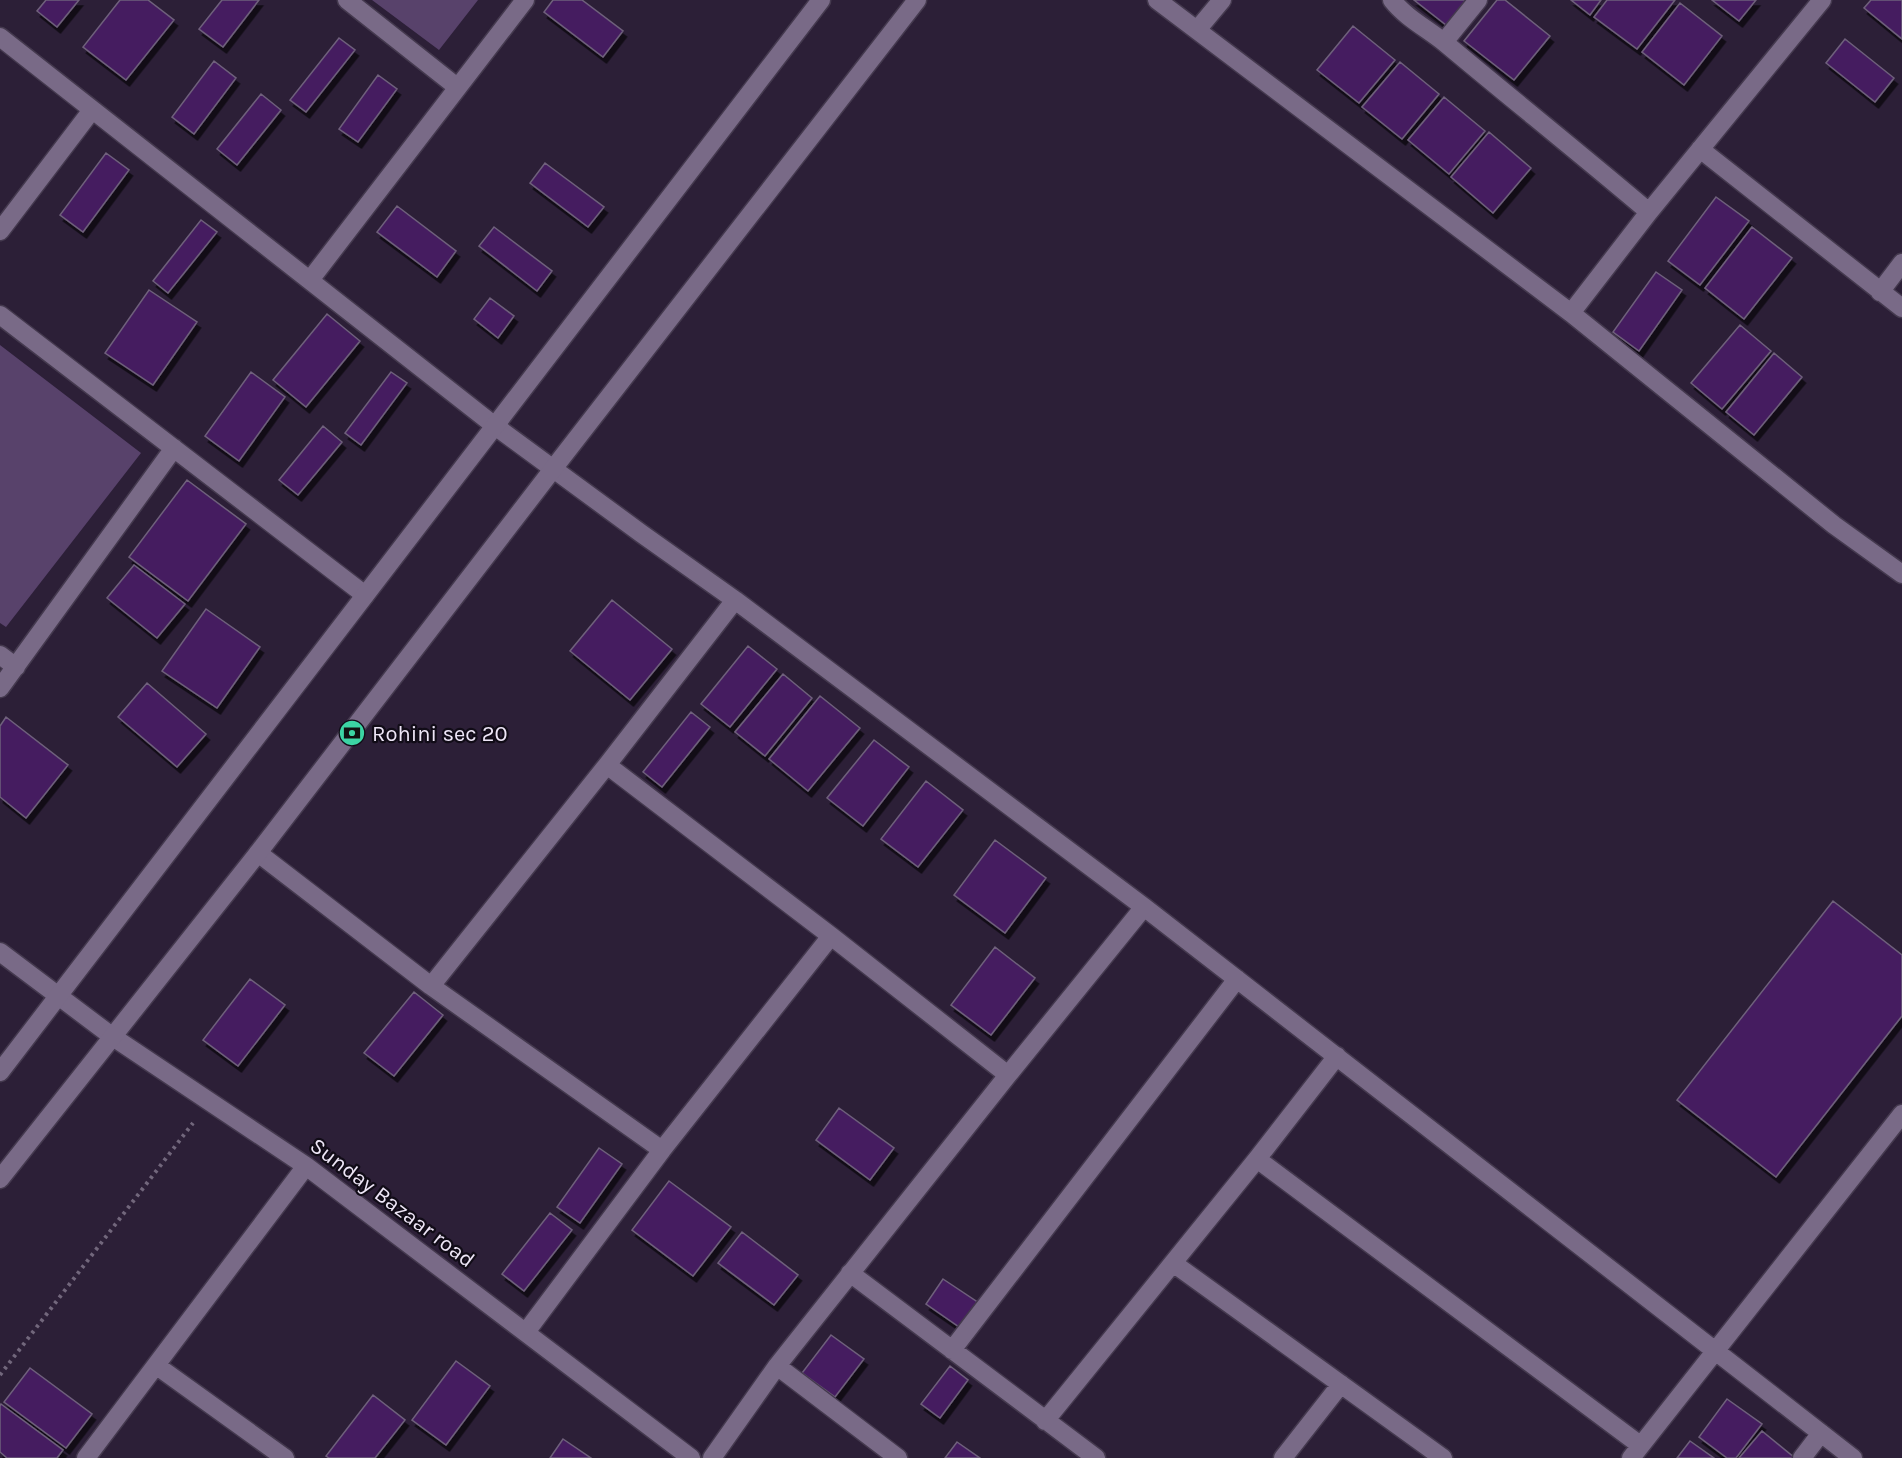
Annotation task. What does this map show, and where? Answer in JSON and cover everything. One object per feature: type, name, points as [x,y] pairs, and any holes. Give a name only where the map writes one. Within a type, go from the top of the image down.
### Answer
[{"type":"street","points":[[347,0],[457,87]]},
{"type":"street","points":[[310,280],[525,0]]},
{"type":"street","points":[[0,1072],[821,0]]},
{"type":"street","points":[[0,1179],[258,853],[917,0]]},
{"type":"street","points":[[1157,0],[1571,313],[1834,525],[1902,573]]},
{"type":"street","points":[[1197,30],[1222,0]]},
{"type":"street","points":[[1392,0],[1649,212]]},
{"type":"street","points":[[1444,42],[1478,0]]},
{"type":"street","points":[[1571,313],[1649,212],[1822,0]]},
{"type":"street","points":[[0,37],[495,426],[735,600],[1144,907],[1853,1458]]},
{"type":"street","points":[[0,231],[92,110]]},
{"type":"street","points":[[1700,149],[1902,308]]},
{"type":"street","points":[[1880,292],[1902,263]]},
{"type":"street","points":[[0,315],[365,595]]},
{"type":"street","points":[[0,688],[174,448]]},
{"type":"street","points":[[431,986],[735,600]]},
{"type":"street","points":[[0,655],[16,667]]},
{"type":"street","points":[[607,765],[1008,1075]]},
{"type":"street","points":[[258,853],[431,986],[662,1150]]},
{"type":"street","points":[[712,1458],[777,1366],[1144,907]]},
{"type":"street","points":[[526,1332],[662,1150],[831,936]]},
{"type":"street","name":"Sunday Bazaar road","points":[[0,952],[113,1037],[306,1166],[691,1458]]},
{"type":"street","points":[[952,1350],[1237,979]]},
{"type":"street","points":[[1045,1421],[1257,1159],[1337,1056]]},
{"type":"street","points":[[1257,1159],[1636,1452],[1902,1114]]},
{"type":"street","points":[[86,1458],[306,1166]]},
{"type":"street","points":[[1173,1263],[1443,1458]]},
{"type":"street","points":[[850,1273],[1096,1458]]},
{"type":"street","points":[[157,1366],[285,1458]]},
{"type":"street","points":[[777,1366],[898,1458]]},
{"type":"street","points":[[1283,1458],[1341,1384]]},
{"type":"street","points":[[1802,1458],[1821,1433]]},
{"type":"path","points":[[0,1375],[210,1102]]},
{"type":"shaded area","points":[[372,0],[478,0],[439,50]]},
{"type":"shaded area","points":[[0,345],[141,453],[6,627],[0,623]]},
{"type":"building","points":[[46,0],[79,0],[57,27],[37,11]]},
{"type":"building","points":[[120,0],[148,0],[174,20],[126,80],[83,47]]},
{"type":"building","points":[[222,0],[259,0],[223,47],[199,29]]},
{"type":"building","points":[[553,0],[582,0],[623,31],[603,57],[544,12]]},
{"type":"building","points":[[1414,0],[1467,0],[1446,25]]},
{"type":"building","points":[[1497,0],[1505,0],[1550,36],[1514,80],[1464,41]]},
{"type":"building","points":[[1571,0],[1601,0],[1590,15]]},
{"type":"building","points":[[1607,0],[1675,0],[1637,49],[1594,17]]},
{"type":"building","points":[[1712,0],[1756,0],[1739,21]]},
{"type":"building","points":[[1871,0],[1902,0],[1902,39],[1864,8]]},
{"type":"building","points":[[1680,3],[1722,36],[1684,85],[1642,52]]},
{"type":"building","points":[[1353,26],[1395,60],[1359,103],[1317,70]]},
{"type":"building","points":[[339,38],[355,50],[306,112],[290,100]]},
{"type":"building","points":[[1845,39],[1894,78],[1875,102],[1826,63]]},
{"type":"building","points":[[214,61],[236,78],[194,134],[172,117]]},
{"type":"building","points":[[1400,62],[1439,94],[1402,139],[1362,107]]},
{"type":"building","points":[[378,75],[397,89],[358,142],[339,129]]},
{"type":"building","points":[[261,94],[281,110],[237,165],[217,149]]},
{"type":"building","points":[[1444,97],[1485,131],[1449,174],[1408,140]]},
{"type":"building","points":[[1489,132],[1531,168],[1493,213],[1451,177]]},
{"type":"building","points":[[106,153],[129,170],[83,232],[60,215]]},
{"type":"building","points":[[545,163],[604,207],[588,227],[530,183]]},
{"type":"building","points":[[1716,197],[1749,221],[1700,285],[1668,261]]},
{"type":"building","points":[[397,206],[456,251],[437,277],[377,232]]},
{"type":"building","points":[[201,220],[217,232],[168,293],[153,281]]},
{"type":"building","points":[[494,227],[552,271],[537,291],[479,246]]},
{"type":"building","points":[[1752,227],[1792,258],[1744,319],[1705,288]]},
{"type":"building","points":[[1656,272],[1682,290],[1639,351],[1613,332]]},
{"type":"building","points":[[149,290],[197,322],[153,385],[105,353]]},
{"type":"building","points":[[490,298],[514,316],[498,338],[474,319]]},
{"type":"building","points":[[327,314],[360,341],[306,407],[273,380]]},
{"type":"building","points":[[1740,325],[1771,351],[1722,409],[1691,383]]},
{"type":"building","points":[[1774,353],[1802,377],[1754,435],[1726,412]]},
{"type":"building","points":[[251,372],[285,397],[239,461],[205,436]]},
{"type":"building","points":[[391,372],[407,383],[361,445],[345,433]]},
{"type":"building","points":[[323,426],[342,442],[298,495],[279,480]]},
{"type":"building","points":[[187,480],[246,524],[188,601],[129,557]]},
{"type":"building","points":[[134,565],[185,604],[157,638],[107,598]]},
{"type":"building","points":[[612,600],[672,649],[630,700],[570,651]]},
{"type":"building","points":[[206,609],[260,647],[217,708],[162,671]]},
{"type":"building","points":[[748,646],[777,669],[730,727],[701,704]]},
{"type":"building","points":[[783,674],[812,698],[765,756],[735,732]]},
{"type":"building","points":[[147,683],[206,734],[177,767],[118,717]]},
{"type":"building","points":[[820,696],[860,728],[808,791],[769,759]]},
{"type":"building","points":[[691,712],[710,727],[662,787],[643,772]]},
{"type":"building","points":[[6,717],[68,765],[26,818],[0,797],[0,726]]},
{"type":"building","points":[[874,740],[909,767],[863,826],[827,798]]},
{"type":"building","points":[[926,781],[963,810],[918,867],[881,839]]},
{"type":"building","points":[[995,840],[1046,878],[1005,933],[954,895]]},
{"type":"building","points":[[1833,901],[1902,955],[1902,1016],[1776,1177],[1677,1100]]},
{"type":"building","points":[[995,947],[1035,978],[991,1035],[951,1005]]},
{"type":"building","points":[[250,979],[285,1005],[238,1066],[203,1040]]},
{"type":"building","points":[[414,992],[443,1015],[394,1076],[364,1053]]},
{"type":"building","points":[[839,1108],[894,1148],[870,1180],[816,1140]]},
{"type":"building","points":[[599,1148],[622,1164],[580,1223],[557,1207]]},
{"type":"building","points":[[669,1181],[731,1227],[693,1276],[632,1230]]},
{"type":"building","points":[[550,1213],[572,1230],[524,1291],[502,1274]]},
{"type":"building","points":[[742,1232],[798,1275],[774,1305],[718,1263]]},
{"type":"building","points":[[943,1279],[979,1303],[962,1329],[926,1304]]},
{"type":"building","points":[[831,1335],[864,1359],[835,1397],[802,1373]]},
{"type":"building","points":[[456,1361],[490,1386],[446,1445],[412,1420]]},
{"type":"building","points":[[950,1366],[968,1380],[940,1418],[921,1404]]},
{"type":"building","points":[[30,1368],[92,1414],[66,1448],[4,1402]]},
{"type":"building","points":[[373,1395],[405,1420],[375,1458],[329,1458],[326,1456]]},
{"type":"building","points":[[1727,1399],[1762,1424],[1736,1458],[1727,1458],[1699,1437]]},
{"type":"building","points":[[1,1404],[63,1450],[57,1458],[7,1458],[0,1452]]},
{"type":"building","points":[[1762,1431],[1795,1458],[1739,1458]]},
{"type":"building","points":[[563,1439],[591,1458],[550,1458]]},
{"type":"building","points":[[1690,1441],[1714,1458],[1677,1458]]},
{"type":"building","points":[[957,1442],[980,1458],[945,1458]]},
{"type":"place","name":"Rohini sec 20","points":[[352,733]]}]
